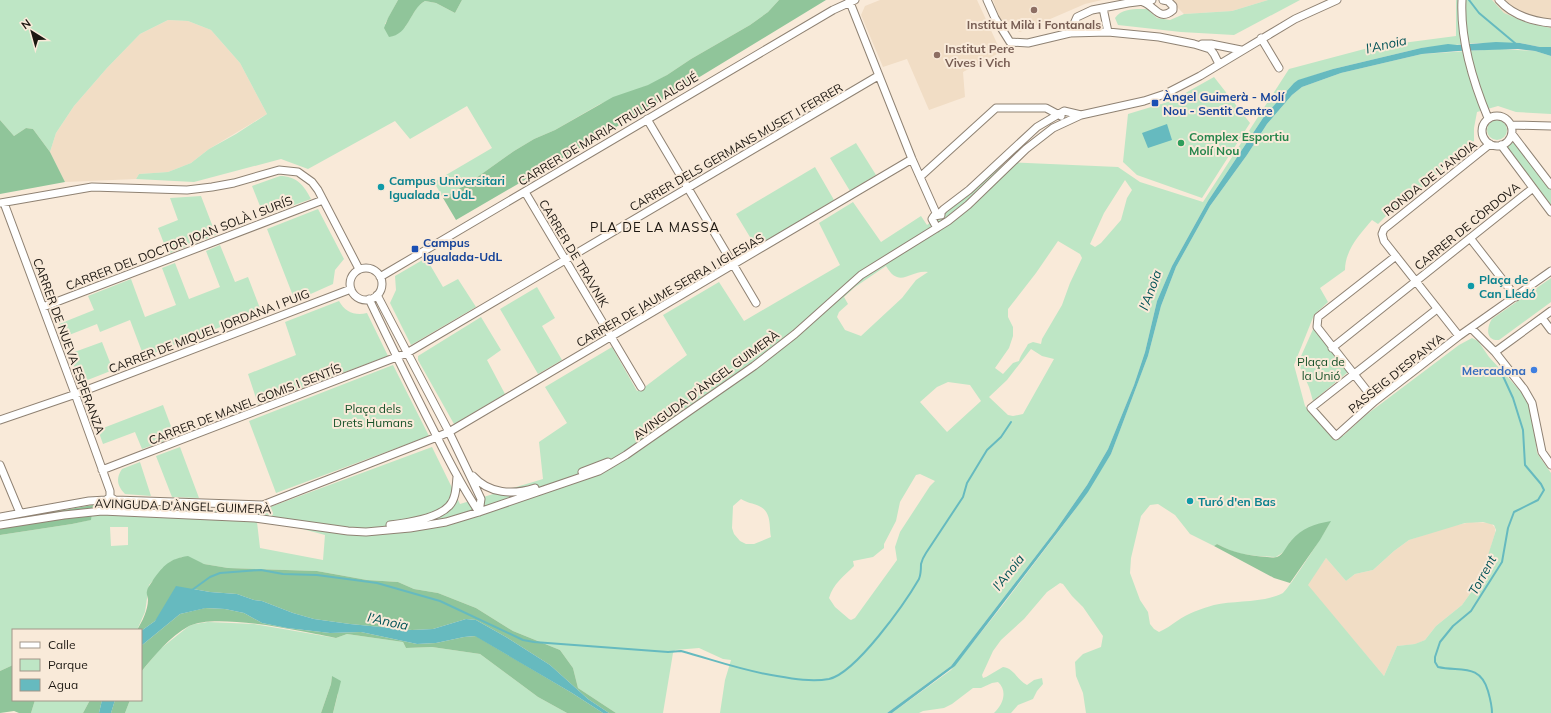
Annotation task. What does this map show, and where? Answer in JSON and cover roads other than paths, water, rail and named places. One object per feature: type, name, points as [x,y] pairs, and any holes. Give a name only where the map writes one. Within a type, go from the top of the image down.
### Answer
[{"type":"street","points":[[987,0],[994,18],[1010,42],[1028,43],[1070,33],[1108,32],[1159,37],[1194,44],[1210,49],[1219,64]]},
{"type":"street","points":[[1070,33],[1077,18],[1092,10],[1152,0]]},
{"type":"street","points":[[1143,2],[1148,4],[1157,13],[1169,13],[1173,10],[1173,6],[1169,2],[1163,0]]},
{"type":"street","name":"AVINGUDA D'ÀNGEL GUIMERÀ","points":[[0,525],[64,515],[102,511],[255,518],[348,531],[366,532],[410,528],[446,522],[599,471],[626,455],[781,345],[861,275],[948,221],[968,205],[1026,150],[1053,128],[1081,114],[1155,98],[1184,85],[1261,38],[1306,13],[1338,0]]},
{"type":"street","points":[[1462,0],[1466,48],[1471,70],[1488,118]]},
{"type":"street","points":[[1499,0],[1510,10],[1519,14],[1540,22],[1551,23]]},
{"type":"street","points":[[851,1],[878,76],[912,159],[939,215],[948,221]]},
{"type":"street","name":"CARRER DE MARIA TRULLS I ALGUÉ","points":[[380,277],[833,10],[851,1]]},
{"type":"street","points":[[1102,8],[1108,32]]},
{"type":"street","points":[[1261,38],[1279,68]]},
{"type":"street","points":[[1194,44],[1211,44],[1241,50]]},
{"type":"street","name":"CARRER DELS GERMANS MUSET I FERRER","points":[[396,358],[566,260],[878,76]]},
{"type":"street","points":[[920,177],[996,108],[1046,108],[1059,114],[1063,122]]},
{"type":"street","points":[[937,228],[932,219],[969,190],[1037,127],[1064,111],[1081,114]]},
{"type":"street","points":[[1512,134],[1508,141],[1501,145],[1490,144],[1483,137],[1483,124],[1492,116],[1502,116],[1509,121],[1512,134],[1551,185]]},
{"type":"street","points":[[647,119],[756,303]]},
{"type":"street","points":[[1511,125],[1551,126]]},
{"type":"street","name":"RONDA DE L'ANOIA","points":[[1396,256],[1384,241],[1382,234],[1384,229],[1490,144]]},
{"type":"street","points":[[1501,145],[1551,212]]},
{"type":"street","name":"CARRER DE JAUME SERRA I IGLESIAS","points":[[110,497],[115,500],[263,504],[449,432],[912,159]]},
{"type":"street","points":[[2,203],[92,187],[186,190],[212,188],[279,170],[298,172],[312,182],[323,200],[358,270]]},
{"type":"street","name":"CARRER DE CÒRDOVA","points":[[1332,348],[1533,188]]},
{"type":"street","name":"CARRER DE TRAVNIK","points":[[525,192],[641,387]]},
{"type":"street","name":"CARRER DEL DOCTOR JOAN SOLÀ I SURÍS","points":[[43,307],[323,200]]},
{"type":"street","name":"CARRER DE NUEVA ESPERANZA","points":[[2,203],[76,394],[110,491],[110,497]]},
{"type":"street","points":[[1470,238],[1516,297]]},
{"type":"street","points":[[1375,401],[1317,327],[1318,317],[1396,256],[1459,336]]},
{"type":"street","points":[[365,268],[371,269],[380,277],[381,286],[377,295],[369,299],[358,298],[350,289],[351,278],[358,270],[365,268]]},
{"type":"street","name":"PASSEIG D'ESPANYA","points":[[1354,374],[1311,408],[1336,436],[1375,401],[1459,336],[1551,271]]},
{"type":"street","name":"CARRER DE MIQUEL JORDANA I PUIG","points":[[0,420],[76,394],[350,289]]},
{"type":"street","points":[[377,295],[468,471],[481,499],[478,512]]},
{"type":"street","points":[[369,299],[396,358],[458,477],[478,512]]},
{"type":"street","points":[[1354,374],[1438,309]]},
{"type":"street","points":[[1494,352],[1551,311]]},
{"type":"street","points":[[1542,318],[1551,330]]},
{"type":"street","points":[[1471,328],[1494,352],[1524,389],[1532,403],[1542,452],[1551,464]]},
{"type":"street","name":"CARRER DE MANEL GOMIS I SENTÍS","points":[[102,470],[396,358]]},
{"type":"street","points":[[468,471],[478,482],[491,488],[502,491],[520,492],[554,482],[626,455]]},
{"type":"street","points":[[0,464],[20,513]]},
{"type":"street","points":[[366,532],[385,526],[405,523],[438,514],[449,506],[455,494],[458,477]]},
{"type":"street","points":[[0,517],[89,501],[106,500],[110,497]]},
{"type":"water","points":[[1496,42],[1551,47],[1551,56],[1535,51],[1518,49],[1422,54],[1341,73],[1302,87],[1292,95],[1267,124],[1247,155],[1210,206],[1176,267],[1161,306],[1148,356],[1111,454],[1088,492],[955,666],[892,713],[887,713],[951,666],[1055,531],[1087,485],[1108,449],[1134,385],[1145,352],[1157,301],[1172,266],[1208,201],[1263,118],[1294,83],[1298,80],[1333,69],[1421,48],[1448,44],[1457,45]]},
{"type":"water","points":[[1167,124],[1172,140],[1148,148],[1142,133]]},
{"type":"water","points":[[176,586],[210,592],[237,594],[314,619],[350,624],[412,630],[433,629],[466,619],[476,620],[550,665],[588,699],[609,713],[603,713],[475,636],[436,643],[417,644],[361,632],[330,633],[287,628],[262,623],[244,613],[225,609],[206,608],[180,614],[142,645],[142,630],[155,621]]},
{"type":"water","points":[[102,701],[115,701],[111,713],[99,713]]},
{"type":"waterway","points":[[1469,0],[1479,13],[1516,44]]},
{"type":"waterway","name":"Torrent","points":[[1492,713],[1488,691],[1480,676],[1468,670],[1438,667],[1435,662],[1435,657],[1440,642],[1453,626],[1471,611],[1502,562],[1508,528],[1514,512],[1538,500],[1544,490],[1541,484],[1525,465],[1523,430],[1513,398],[1502,374]]},
{"type":"waterway","points":[[192,590],[210,577],[220,573],[261,570],[283,574],[317,575],[377,583],[440,601],[523,640],[668,652],[681,651],[764,674],[803,680],[829,679],[840,674],[866,651],[903,604],[919,579],[921,564],[924,557],[963,497],[967,483],[987,450],[1001,437],[1011,422]]},
{"type":"place","name":"Institut Milà i Fontanals","points":[[1034,10]]},
{"type":"place","name":"Institut Pere Vives i Vich","points":[[937,55]]},
{"type":"place","name":"Àngel Guimerà - Molí Nou - Sentit Centre","points":[[1155,103]]},
{"type":"place","name":"Complex Esportiu Molí Nou","points":[[1181,143]]},
{"type":"place","name":"Campus Universitari Igualada - UdL","points":[[381,187]]},
{"type":"place","name":"Campus Igualada-UdL","points":[[415,249]]},
{"type":"place","name":"Plaça de Can Lledó","points":[[1471,286]]},
{"type":"place","name":"Mercadona","points":[[1534,370]]},
{"type":"place","name":"Turó d'en Bas","points":[[1190,501]]},
{"type":"district","name":"PLA DE LA MASSA","points":[[655,227]]},
{"type":"water label","name":"l'Anoia","points":[[1386,44]]},
{"type":"water label","name":"l'Anoia","points":[[1150,290]]},
{"type":"water label","name":"l'Anoia","points":[[1008,572]]},
{"type":"water label","name":"l'Anoia","points":[[388,621]]},
{"type":"park label","name":"Plaça de la Unió","points":[[1321,368]]},
{"type":"park label","name":"Plaça dels Drets Humans","points":[[373,415]]}]
